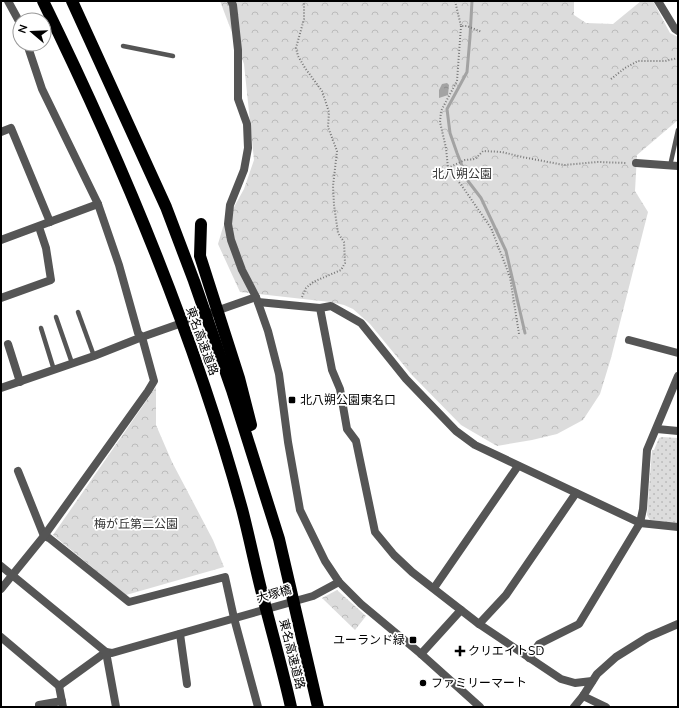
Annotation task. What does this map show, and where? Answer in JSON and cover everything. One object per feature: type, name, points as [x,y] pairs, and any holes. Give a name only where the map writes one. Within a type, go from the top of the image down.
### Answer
[{"type":"highway","name":"東名高速道路","points":[[43,1],[139,214],[189,343],[242,510],[291,707]]},
{"type":"highway","name":"東名高速道路","points":[[72,1],[166,207],[194,280],[232,390],[279,539],[318,707]]},
{"type":"highway","points":[[201,224],[200,256],[239,378],[279,539]]},
{"type":"highway","points":[[264,601],[284,707]]},
{"type":"street","points":[[8,1],[14,12]]},
{"type":"street","points":[[230,1],[233,5],[238,50],[238,99],[246,124],[248,148],[244,170],[230,205],[228,224],[230,240],[257,300],[268,331],[279,374],[288,442],[300,510],[325,561],[339,582],[361,604],[421,654],[480,707]]},
{"type":"street","points":[[658,1],[675,30],[678,31]]},
{"type":"street","points":[[1,589],[44,536],[148,391],[154,380],[142,337],[138,332],[119,265],[98,204],[42,89],[30,52]]},
{"type":"street","points":[[1,132],[10,128],[50,222]]},
{"type":"street","points":[[636,163],[674,166]]},
{"type":"street","points":[[1,240],[98,204]]},
{"type":"street","points":[[1,298],[50,280],[46,248],[39,227]]},
{"type":"street","points":[[1,388],[94,356],[150,333],[246,301],[257,300],[320,308],[331,306],[361,323],[406,379],[456,431],[475,445],[640,523],[678,527]]},
{"type":"street","points":[[320,308],[332,370],[340,388],[347,429],[356,441],[375,532],[394,555],[412,572],[479,624],[561,679],[575,683],[592,681]]},
{"type":"street","points":[[629,340],[678,353]]},
{"type":"street","points":[[8,344],[20,382]]},
{"type":"street","points":[[529,658],[539,644],[579,624],[640,523],[643,509],[647,450],[657,430],[678,376]]},
{"type":"street","points":[[657,430],[678,432]]},
{"type":"street","points":[[434,588],[518,466]]},
{"type":"street","points":[[18,471],[44,536],[49,538],[129,602],[225,577],[237,617],[258,707]]},
{"type":"street","points":[[479,624],[506,595],[576,493]]},
{"type":"street","points":[[1,566],[106,652],[116,707]]},
{"type":"street","name":"大塚橋","points":[[106,652],[112,652],[180,634],[313,596],[339,582]]},
{"type":"street","points":[[421,654],[461,610]]},
{"type":"street","points":[[574,707],[584,696],[597,674],[616,657],[648,637],[678,624]]},
{"type":"street","points":[[180,634],[187,684]]},
{"type":"street","points":[[1,637],[59,686],[62,704],[39,705]]},
{"type":"street","points":[[59,686],[106,652]]},
{"type":"street","points":[[584,696],[606,707]]},
{"type":"lane","points":[[122,46],[173,56]]},
{"type":"lane","points":[[674,166],[678,130]]},
{"type":"lane","points":[[78,312],[94,356]]},
{"type":"lane","points":[[56,317],[72,363]]},
{"type":"lane","points":[[41,328],[54,370]]},
{"type":"path","points":[[302,298],[306,288],[314,282],[341,270],[345,263],[344,242],[338,233],[334,205],[333,186],[337,151],[328,127],[329,112],[322,91],[305,68],[298,56],[296,48],[304,18],[304,1]]},
{"type":"path","points":[[455,1],[461,26],[457,80],[441,111],[440,122],[446,148],[448,168],[491,228],[510,277],[519,334]]},
{"type":"path","points":[[461,26],[467,26],[482,32]]},
{"type":"path","points":[[611,79],[625,68],[638,61],[665,61],[678,58]]},
{"type":"path","points":[[448,168],[465,160],[475,159],[483,151],[502,152],[564,165],[598,162],[636,163]]},
{"type":"green space","name":"北八朔公園","points":[[220,1],[574,1],[574,15],[586,23],[613,24],[641,1],[653,1],[670,33],[678,37],[678,120],[637,155],[635,191],[648,212],[611,358],[600,394],[583,420],[557,434],[497,446],[461,425],[411,374],[370,324],[353,309],[344,305],[330,302],[240,292],[218,244],[223,227],[244,189],[254,160],[244,64]]},
{"type":"green space","name":"梅が丘第二公園","points":[[156,387],[156,425],[172,462],[213,540],[224,567],[126,595],[53,535]]},
{"type":"green space","points":[[659,438],[678,438],[678,523],[650,520],[647,515],[652,450],[654,450]]},
{"type":"green space","points":[[337,590],[366,616],[355,630],[322,598]]},
{"type":"water","points":[[447,83],[449,85],[448,95],[439,98],[439,90],[442,84]]},
{"type":"waterway","points":[[472,1],[467,72],[447,109],[450,133],[468,181],[481,198],[506,251],[525,333]]},
{"type":"place","name":"北八朔公園東名口","points":[[292,400]]},
{"type":"place","name":"ユーランド緑","points":[[413,640]]},
{"type":"place","name":"クリエイトSD","points":[[460,651]]},
{"type":"place","name":"ファミリーマート","points":[[423,683]]}]
